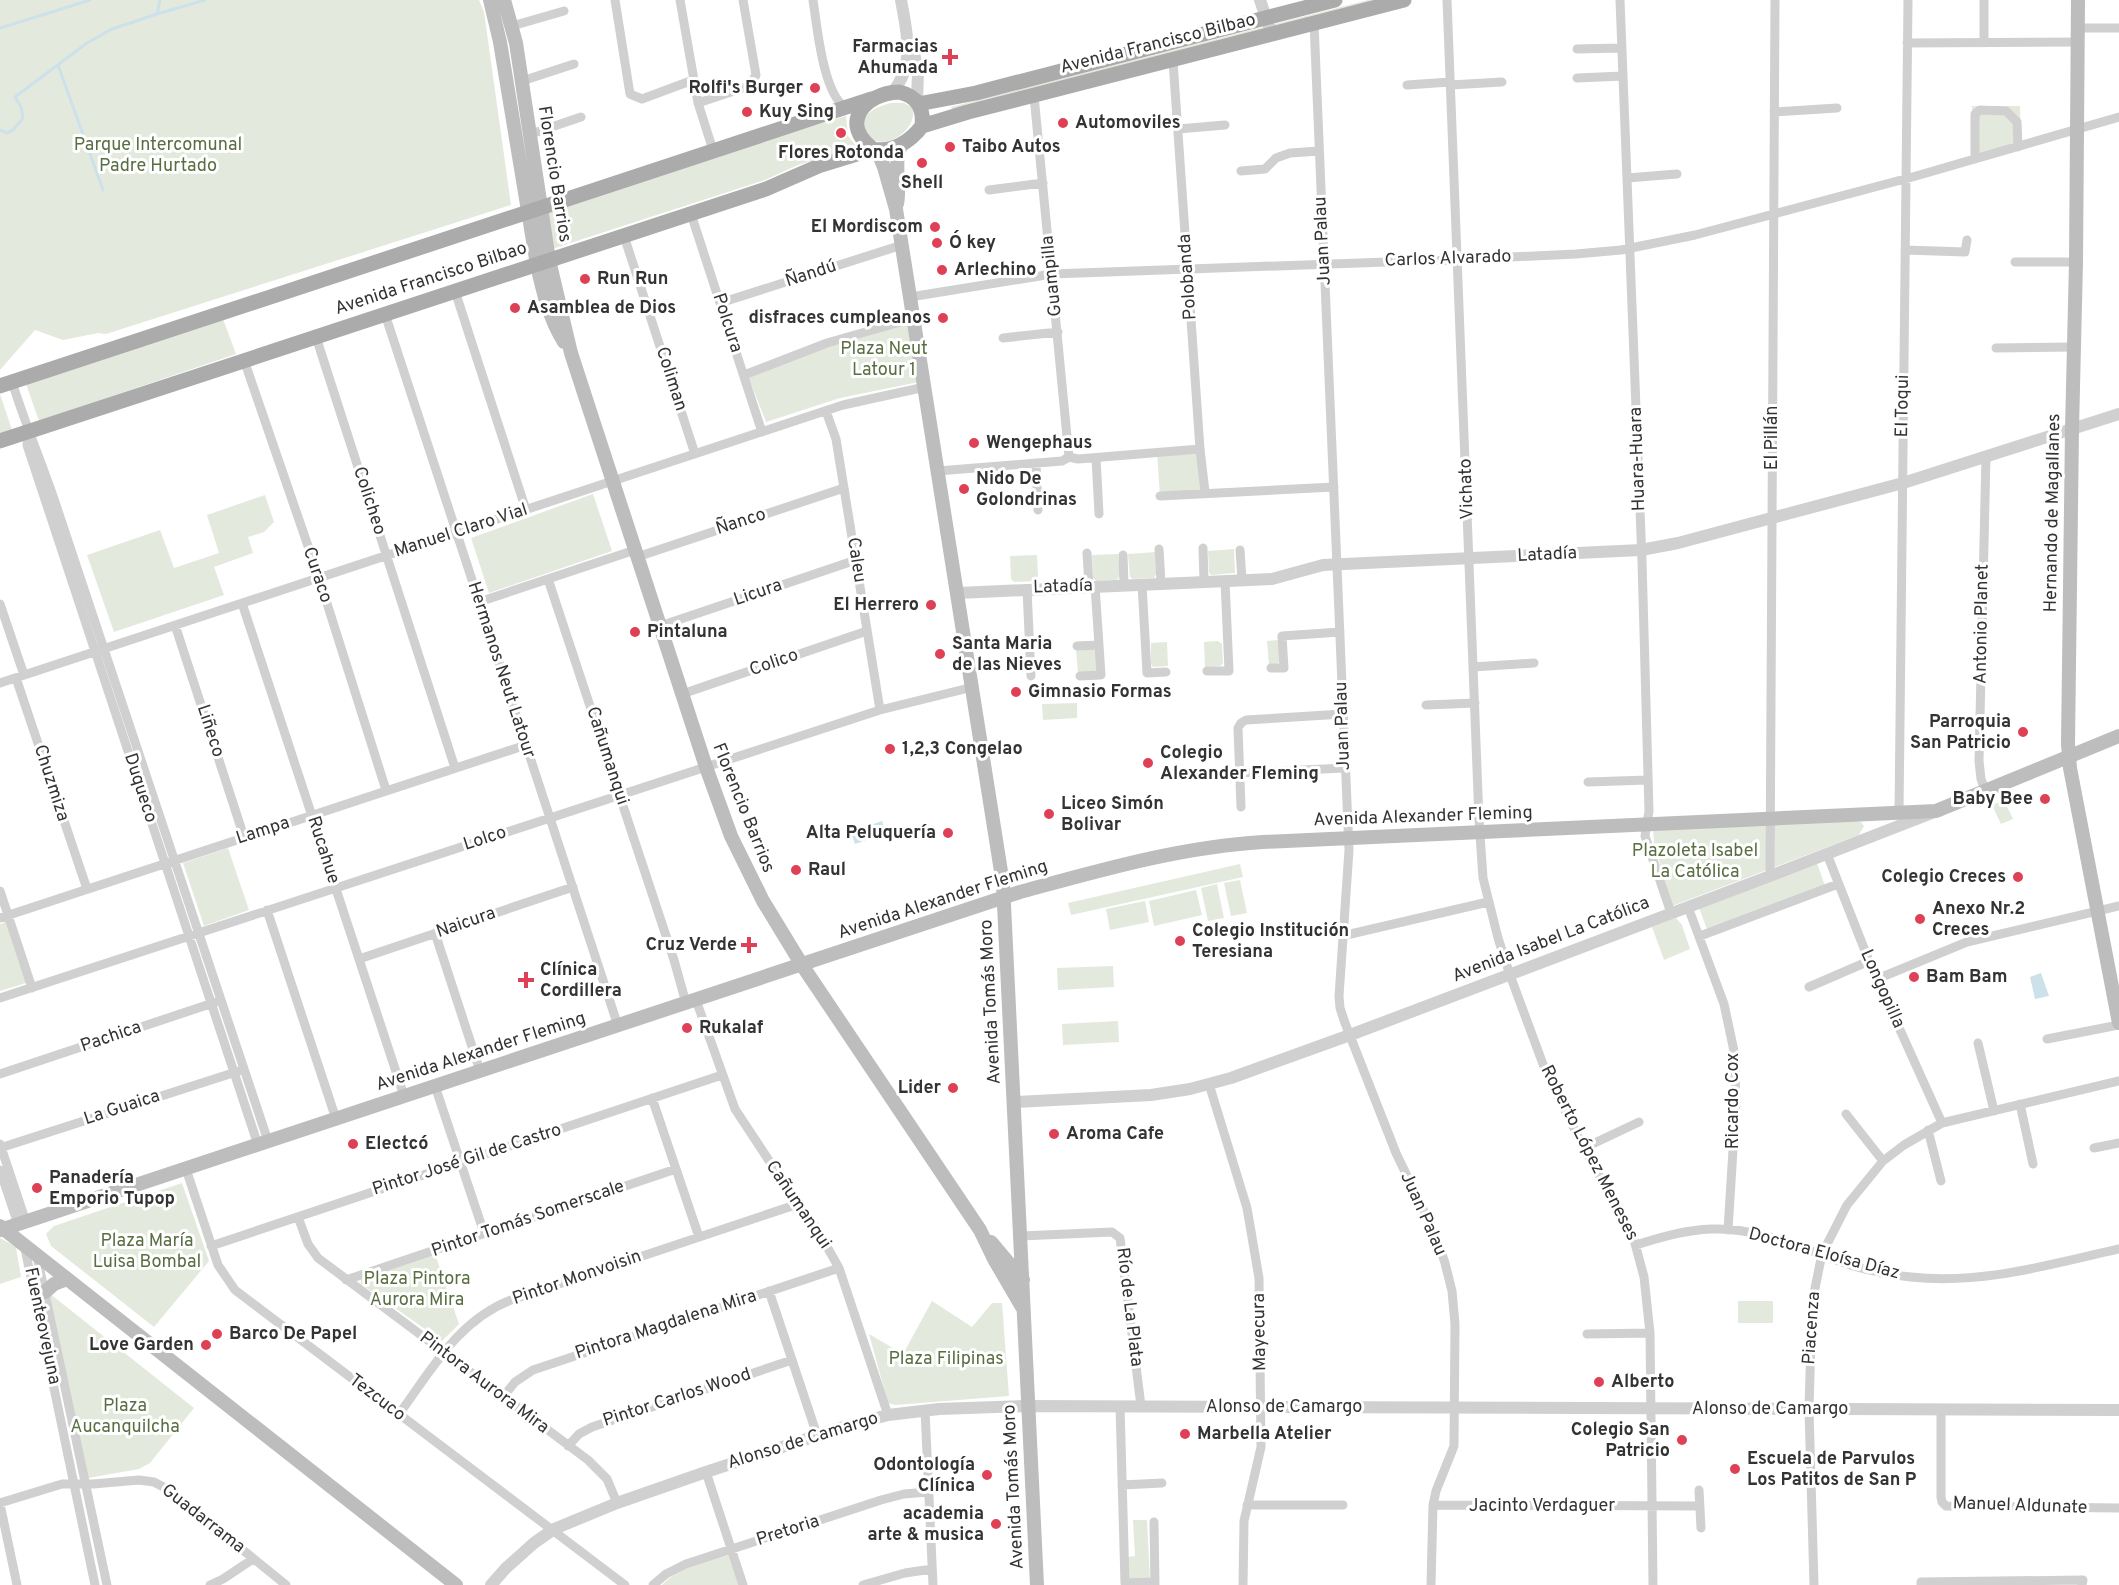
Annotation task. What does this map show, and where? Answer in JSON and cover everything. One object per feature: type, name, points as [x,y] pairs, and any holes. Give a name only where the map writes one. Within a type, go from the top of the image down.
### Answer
[{"type":"main road","name":"Florencio Barrios","points":[[490,0],[535,209],[543,263],[612,481],[731,836],[750,878],[802,964],[980,1230],[1023,1280]]},
{"type":"main road","name":"Avenida Francisco Bilbao","points":[[918,103],[958,98],[1335,0]]},
{"type":"main road","name":"Avenida Francisco Bilbao","points":[[922,126],[1404,0]]},
{"type":"main road","name":"Hernando de Magallanes","points":[[2078,0],[2069,756],[2119,1024]]},
{"type":"main road","name":"Florencio Barrios","points":[[506,3],[531,134],[535,209]]},
{"type":"main road","points":[[892,93],[906,94],[918,103],[922,114],[922,126],[901,145],[875,149],[861,136],[858,120],[860,111],[871,99],[892,93]]},
{"type":"main road","name":"Avenida Francisco Bilbao","points":[[6,384],[713,150],[838,106],[871,99]]},
{"type":"main road","name":"Avenida Tomás Moro","points":[[896,209],[899,189],[897,158],[901,145]]},
{"type":"main road","name":"Avenida Francisco Bilbao","points":[[0,441],[766,189],[821,165],[875,149]]},
{"type":"main road","name":"Avenida Tomás Moro","points":[[875,149],[884,167],[896,209],[1000,857],[1004,898],[1037,1585]]},
{"type":"main road","name":"Avenida Isabel La Católica","points":[[1936,811],[2119,736]]},
{"type":"main road","name":"Avenida Alexander Fleming","points":[[2,1228],[1004,898],[1128,863],[1206,847],[1263,842],[1936,811]]},
{"type":"main road","points":[[2,1228],[456,1585]]},
{"type":"main road","name":"Florencio Barrios","points":[[980,1230],[999,1268],[1024,1309]]},
{"type":"main road","points":[[45,1292],[54,1284],[68,1279]]},
{"type":"street","points":[[615,0],[630,94],[642,99],[693,80]]},
{"type":"street","points":[[680,0],[698,103],[713,150]]},
{"type":"street","points":[[698,103],[749,86],[756,75],[744,0]]},
{"type":"street","points":[[813,0],[823,66],[838,106]]},
{"type":"street","points":[[892,93],[904,76],[908,64],[901,0]]},
{"type":"street","points":[[1260,0],[1272,34]]},
{"type":"street","name":"Vichato","points":[[1447,0],[1480,833],[1483,878],[1488,902],[1510,975]]},
{"type":"street","name":"Huara-Huara","points":[[1620,0],[1648,780],[1649,818],[1645,836],[1671,913]]},
{"type":"street","name":"El Pillán","points":[[1770,876],[1774,0]]},
{"type":"street","name":"El Toqui","points":[[1899,813],[1908,0]]},
{"type":"street","points":[[1984,0],[1984,43]]},
{"type":"street","points":[[512,26],[564,11]]},
{"type":"street","name":"Juan Palau","points":[[1314,23],[1348,839],[1339,996],[1340,1008],[1396,1153],[1435,1234],[1452,1291],[1455,1324],[1455,1446],[1432,1505],[1431,1585]]},
{"type":"street","points":[[905,27],[917,67],[918,103]]},
{"type":"street","points":[[1907,43],[1984,43],[2077,35],[2119,28]]},
{"type":"street","points":[[1577,50],[1622,48]]},
{"type":"street","name":"Polobanda","points":[[1173,60],[1204,492]]},
{"type":"street","points":[[522,81],[574,63]]},
{"type":"street","points":[[1577,78],[1623,76]]},
{"type":"street","points":[[1407,85],[1502,82]]},
{"type":"street","name":"Guampilla","points":[[1034,96],[1069,457]]},
{"type":"street","points":[[1774,112],[1837,108]]},
{"type":"street","points":[[1975,159],[1975,114],[1980,110],[2006,111],[2017,122],[2018,147]]},
{"type":"street","points":[[531,134],[581,117]]},
{"type":"street","name":"Carlos Alvarado","points":[[910,297],[1052,274],[1576,254],[1629,249],[1695,235],[1906,179],[2119,117]]},
{"type":"street","points":[[1178,129],[1225,125]]},
{"type":"street","points":[[1241,171],[1265,169],[1276,158],[1290,153],[1319,151]]},
{"type":"street","points":[[1627,178],[1677,174]]},
{"type":"street","points":[[989,190],[1043,183]]},
{"type":"street","name":"Polcura","points":[[691,214],[762,432]]},
{"type":"street","name":"Coliman","points":[[624,236],[695,454]]},
{"type":"street","points":[[1905,250],[1965,252],[1967,240]]},
{"type":"street","name":"Ñandú","points":[[720,303],[902,245]]},
{"type":"street","points":[[2015,262],[2076,262]]},
{"type":"street","points":[[455,291],[526,510]]},
{"type":"street","name":"Hermanos Neut Latour","points":[[385,314],[618,1026]]},
{"type":"street","points":[[744,375],[827,343],[914,318]]},
{"type":"street","points":[[1003,338],[1058,332]]},
{"type":"street","name":"Colicheo","points":[[316,337],[455,768]]},
{"type":"street","points":[[1996,348],[2073,347]]},
{"type":"street","name":"Curaco","points":[[244,360],[319,578],[386,790]]},
{"type":"street","name":"Duqueco","points":[[6,384],[28,431],[27,445],[100,650],[217,1001],[244,1069],[263,1143]]},
{"type":"street","name":"Manuel Claro Vial","points":[[0,683],[854,402],[925,387]]},
{"type":"street","name":"Caleu","points":[[826,411],[834,433],[844,488],[880,710]]},
{"type":"street","name":"Latadía","points":[[958,593],[1283,577],[1317,566],[1337,564],[1641,550],[1678,543],[1903,483],[2119,414]]},
{"type":"street","points":[[938,471],[1062,461],[1069,457],[1096,458],[1200,449]]},
{"type":"street","name":"Antonio Planet","points":[[1985,790],[1979,761],[1986,456]]},
{"type":"street","points":[[1096,458],[1099,514]]},
{"type":"street","points":[[1036,463],[1038,510]]},
{"type":"street","points":[[1160,496],[1334,487]]},
{"type":"street","name":"Ñanco","points":[[479,602],[844,488]]},
{"type":"street","points":[[1203,548],[1204,582]]},
{"type":"street","points":[[1159,549],[1161,583]]},
{"type":"street","points":[[1240,550],[1242,580]]},
{"type":"street","points":[[1080,676],[1101,675],[1088,553]]},
{"type":"street","points":[[1123,555],[1124,585]]},
{"type":"street","name":"Licura","points":[[660,626],[856,560]]},
{"type":"street","name":"Cañumanqui","points":[[549,579],[674,960],[735,1109],[826,1244],[839,1268],[888,1415]]},
{"type":"street","points":[[1207,671],[1229,671],[1225,581]]},
{"type":"street","points":[[1142,584],[1147,672],[1166,672]]},
{"type":"street","points":[[1027,589],[1031,676]]},
{"type":"street","name":"Rucahue","points":[[242,603],[404,1096]]},
{"type":"street","name":"Chuzmiza","points":[[0,604],[20,676],[87,889]]},
{"type":"street","name":"Liñeco","points":[[175,625],[244,837]]},
{"type":"street","name":"Colico","points":[[682,694],[867,631]]},
{"type":"street","points":[[1271,668],[1284,668],[1278,636],[1340,632]]},
{"type":"street","points":[[1077,646],[1099,645]]},
{"type":"street","points":[[1473,667],[1534,663]]},
{"type":"street","name":"Lolco","points":[[0,998],[880,710],[973,687]]},
{"type":"street","points":[[1426,705],[1475,703]]},
{"type":"street","points":[[1241,807],[1238,728],[1241,723],[1246,720],[1343,714]]},
{"type":"street","name":"Lampa","points":[[4,916],[526,745]]},
{"type":"street","points":[[1240,773],[1345,768]]},
{"type":"street","points":[[1588,782],[1648,780]]},
{"type":"street","name":"Avenida Isabel La Católica","points":[[1014,1102],[1151,1095],[1209,1084],[1350,1035],[1510,975],[1936,811]]},
{"type":"street","name":"Longopilla","points":[[1827,854],[1876,979],[1942,1123]]},
{"type":"street","points":[[1700,936],[1838,884]]},
{"type":"street","name":"Naicura","points":[[359,959],[573,887]]},
{"type":"street","points":[[0,891],[4,916],[32,988]]},
{"type":"street","points":[[1342,936],[1488,902]]},
{"type":"street","points":[[1876,979],[1967,942],[2119,906]]},
{"type":"street","name":"Ricardo Cox","points":[[1688,907],[1724,1004],[1736,1068],[1728,1230]]},
{"type":"street","points":[[267,910],[336,1119]]},
{"type":"street","points":[[435,933],[480,1071]]},
{"type":"street","points":[[1809,987],[1869,962]]},
{"type":"street","name":"Roberto López Meneses","points":[[1510,975],[1547,1075],[1636,1245],[1647,1291],[1650,1333],[1653,1585]]},
{"type":"street","name":"Duqueco","points":[[217,1001],[234,1072],[263,1143]]},
{"type":"street","name":"Pachica","points":[[0,1074],[217,1001]]},
{"type":"street","points":[[2047,1039],[2119,1024]]},
{"type":"street","points":[[1978,1043],[1994,1111]]},
{"type":"street","name":"La Guaica","points":[[0,1146],[244,1069]]},
{"type":"street","name":"Pintor José Gil de Castro","points":[[212,1246],[722,1075]]},
{"type":"street","name":"Piacenza","points":[[1814,1585],[1809,1409],[1812,1303],[1821,1254],[1846,1204],[1883,1161],[1942,1123],[2119,1081]]},
{"type":"street","name":"Mayecura","points":[[1209,1084],[1246,1202],[1256,1254],[1260,1298],[1261,1448],[1243,1530],[1244,1585]]},
{"type":"street","points":[[435,1086],[484,1233]]},
{"type":"street","points":[[652,1098],[699,1237]]},
{"type":"street","points":[[2020,1104],[2033,1164]]},
{"type":"street","points":[[1846,1114],[1883,1161]]},
{"type":"street","points":[[1584,1148],[1640,1122]]},
{"type":"street","points":[[1928,1130],[1941,1181]]},
{"type":"street","points":[[2094,1148],[2119,1143]]},
{"type":"street","points":[[0,1146],[22,1223]]},
{"type":"street","name":"Tezcuco","points":[[186,1169],[223,1274],[242,1297],[554,1529],[625,1585]]},
{"type":"street","name":"Pintor Tomás Somerscale","points":[[346,1280],[676,1169]]},
{"type":"street","points":[[0,1170],[22,1223]]},
{"type":"street","name":"Pintor Monvoisin","points":[[399,1414],[444,1353],[470,1323],[499,1305],[798,1204]]},
{"type":"street","name":"Pintora Aurora Mira","points":[[298,1217],[312,1251],[346,1280],[601,1472],[610,1484],[617,1503]]},
{"type":"street","name":"Doctora Eloísa Díaz","points":[[1636,1245],[1692,1230],[1728,1230],[1774,1238],[1854,1266],[1885,1273],[1910,1277],[1954,1278],[2006,1274],[2119,1249]]},
{"type":"street","name":"Río de La Plata","points":[[1021,1236],[1112,1232],[1120,1238],[1141,1406]]},
{"type":"street","name":"Fuenteovejuna","points":[[24,1244],[95,1585]]},
{"type":"street","name":"Fuenteovejuna","points":[[37,1255],[106,1585]]},
{"type":"street","name":"Pintora Magdalena Mira","points":[[502,1397],[515,1382],[533,1370],[839,1268]]},
{"type":"street","points":[[769,1291],[817,1435]]},
{"type":"street","points":[[1587,1334],[1650,1333]]},
{"type":"street","name":"Pintor Carlos Wood","points":[[568,1446],[579,1434],[592,1427],[792,1360]]},
{"type":"street","name":"Alonso de Camargo","points":[[491,1585],[534,1543],[554,1529],[617,1503],[817,1435],[888,1415],[925,1410],[1027,1406],[1141,1406],[2119,1410]]},
{"type":"street","points":[[1119,1406],[1125,1583],[1155,1584],[1154,1522]]},
{"type":"street","points":[[925,1410],[933,1585]]},
{"type":"street","name":"Manuel Aldunate","points":[[1941,1410],[1941,1497],[1946,1506],[2119,1508]]},
{"type":"street","points":[[706,1472],[743,1585]]},
{"type":"street","name":"Guadarrama","points":[[0,1504],[62,1484],[139,1480],[154,1482],[169,1490],[286,1585]]},
{"type":"street","points":[[1122,1485],[1162,1483]]},
{"type":"street","points":[[1699,1490],[1701,1527]]},
{"type":"street","name":"Pretoria","points":[[653,1585],[679,1566],[888,1498],[928,1492]]},
{"type":"street","points":[[0,1504],[17,1585]]},
{"type":"street","points":[[1247,1505],[1342,1505]]},
{"type":"street","name":"Jacinto Verdaguer","points":[[1432,1505],[1700,1506]]},
{"type":"street","points":[[210,1585],[224,1579],[253,1559]]},
{"type":"street","points":[[863,1585],[905,1573],[932,1569]]},
{"type":"street","points":[[1921,1585],[1921,1582],[2083,1580],[2082,1585]]},
{"type":"green space","name":"Parque Intercomunal Padre Hurtado","points":[[0,0],[479,0],[484,12],[511,205],[106,334],[98,333],[63,340],[35,330],[0,370]]},
{"type":"green space","points":[[1368,0],[1381,0],[952,110],[951,107]]},
{"type":"green space","points":[[891,103],[904,103],[912,107],[912,121],[908,128],[896,138],[881,142],[872,139],[865,131],[865,119],[876,108]]},
{"type":"green space","points":[[1972,106],[2020,106],[2021,142],[1973,155]]},
{"type":"green space","points":[[846,116],[848,136],[856,146],[798,165],[765,180],[552,249],[546,213],[708,158]]},
{"type":"green space","points":[[223,319],[236,354],[39,421],[26,384]]},
{"type":"green space","name":"Plaza Neut Latour 1","points":[[909,322],[919,382],[840,398],[766,422],[748,376],[828,345]]},
{"type":"green space","points":[[0,394],[12,430],[0,434]]},
{"type":"green space","points":[[1200,449],[1205,492],[1160,496],[1157,453]]},
{"type":"green space","points":[[593,494],[612,551],[489,593],[471,538]]},
{"type":"green space","points":[[265,495],[274,522],[264,532],[248,537],[253,553],[214,567],[224,595],[114,632],[87,555],[160,530],[174,568],[219,553],[207,515]]},
{"type":"green space","points":[[1234,549],[1235,573],[1211,575],[1208,551]]},
{"type":"green space","points":[[1155,552],[1156,574],[1154,578],[1133,579],[1130,577],[1128,554]]},
{"type":"green space","points":[[1118,554],[1120,575],[1117,580],[1096,581],[1093,578],[1092,555]]},
{"type":"green space","points":[[1037,555],[1038,576],[1035,581],[1014,582],[1011,579],[1010,556]]},
{"type":"green space","points":[[1278,640],[1280,661],[1269,665],[1267,641]]},
{"type":"green space","points":[[1218,641],[1222,644],[1223,663],[1220,666],[1205,667],[1204,642]]},
{"type":"green space","points":[[1167,642],[1168,666],[1153,667],[1151,643]]},
{"type":"green space","points":[[1092,648],[1096,651],[1096,670],[1094,673],[1078,674],[1076,649]]},
{"type":"green space","points":[[1077,703],[1077,718],[1043,720],[1042,704]]},
{"type":"green space","points":[[2004,800],[2013,819],[2001,824],[1992,805]]},
{"type":"green space","name":"Plazoleta Isabel La Católica","points":[[1861,822],[1864,826],[1859,835],[1672,906],[1654,843],[1653,830]]},
{"type":"green space","points":[[228,848],[249,910],[204,926],[183,863]]},
{"type":"green space","points":[[1817,863],[1825,886],[1707,929],[1699,908]]},
{"type":"green space","points":[[1240,864],[1243,877],[1071,915],[1068,903]]},
{"type":"green space","points":[[1240,880],[1247,913],[1231,916],[1224,883]]},
{"type":"green space","points":[[1217,884],[1224,918],[1208,921],[1201,888]]},
{"type":"green space","points":[[1196,890],[1202,915],[1154,926],[1149,901]]},
{"type":"green space","points":[[1145,901],[1149,922],[1110,930],[1106,909]]},
{"type":"green space","points":[[1676,918],[1682,925],[1690,949],[1664,960],[1652,927]]},
{"type":"green space","points":[[6,922],[26,983],[0,991],[0,924]]},
{"type":"green space","points":[[1113,966],[1114,987],[1058,990],[1057,968]]},
{"type":"green space","points":[[1118,1021],[1119,1042],[1063,1045],[1062,1024]]},
{"type":"green space","name":"Plaza María Luisa Bombal","points":[[182,1183],[209,1261],[154,1327],[51,1246],[46,1234],[54,1226]]},
{"type":"green space","points":[[0,1238],[16,1247],[21,1277],[0,1284]]},
{"type":"green space","name":"Plaza Pintora Aurora Mira","points":[[435,1254],[459,1324],[442,1341],[361,1284],[361,1279]]},
{"type":"green space","name":"Plaza Aucanquilcha","points":[[49,1293],[194,1408],[150,1463],[139,1469],[88,1478]]},
{"type":"green space","name":"Plaza Filipinas","points":[[932,1301],[972,1327],[992,1303],[1002,1303],[1009,1396],[895,1405],[888,1403],[869,1334],[903,1354]]},
{"type":"green space","points":[[1738,1301],[1773,1301],[1773,1323],[1738,1323]]},
{"type":"green space","points":[[1133,1520],[1147,1520],[1150,1579],[1132,1581],[1129,1578],[1128,1557],[1135,1556]]},
{"type":"green space","points":[[729,1555],[739,1585],[662,1585],[684,1570]]},
{"type":"water","points":[[882,821],[886,833],[855,844],[851,832]]},
{"type":"water","points":[[2041,973],[2049,996],[2035,999],[2030,977]]},
{"type":"waterway","points":[[0,28],[90,0]]},
{"type":"waterway","points":[[157,14],[160,0]]},
{"type":"waterway","points":[[0,130],[7,133],[13,130],[23,118],[21,107],[15,97],[87,43],[112,29],[205,0]]},
{"type":"waterway","points":[[58,65],[103,190]]},
{"type":"place","name":"Farmacias Ahumada","points":[[950,57]]},
{"type":"place","name":"Rolfi's Burger","points":[[815,88]]},
{"type":"place","name":"Kuy Sing","points":[[747,112]]},
{"type":"place","name":"Automoviles","points":[[1063,123]]},
{"type":"place","name":"Flores Rotonda","points":[[841,133]]},
{"type":"place","name":"Taibo Autos","points":[[950,147]]},
{"type":"place","name":"Shell","points":[[922,163]]},
{"type":"place","name":"El Mordiscom","points":[[935,227]]},
{"type":"place","name":"Ó key","points":[[937,243]]},
{"type":"place","name":"Arlechino","points":[[942,270]]},
{"type":"place","name":"Run Run","points":[[585,279]]},
{"type":"place","name":"Asamblea de Dios","points":[[515,308]]},
{"type":"place","name":"disfraces cumpleanos","points":[[943,318]]},
{"type":"place","name":"Wengephaus","points":[[974,443]]},
{"type":"place","name":"Nido De Golondrinas","points":[[964,489]]},
{"type":"place","name":"El Herrero","points":[[931,605]]},
{"type":"place","name":"Pintaluna","points":[[635,632]]},
{"type":"place","name":"Santa Maria de las Nieves","points":[[940,654]]},
{"type":"place","name":"Gimnasio Formas","points":[[1016,692]]},
{"type":"place","name":"Parroquia San Patricio","points":[[2023,732]]},
{"type":"place","name":"1,2,3 Congelao","points":[[890,749]]},
{"type":"place","name":"Colegio Alexander Fleming","points":[[1148,763]]},
{"type":"place","name":"Baby Bee","points":[[2045,799]]},
{"type":"place","name":"Liceo Simón Bolivar","points":[[1049,814]]},
{"type":"place","name":"Alta Peluquería","points":[[948,833]]},
{"type":"place","name":"Raul","points":[[796,870]]},
{"type":"place","name":"Colegio Creces","points":[[2018,877]]},
{"type":"place","name":"Anexo Nr.2 Creces","points":[[1920,919]]},
{"type":"place","name":"Colegio Institución Teresiana","points":[[1180,941]]},
{"type":"place","name":"Cruz Verde","points":[[749,945]]},
{"type":"place","name":"Bam Bam","points":[[1914,977]]},
{"type":"place","name":"Clínica Cordillera","points":[[526,980]]},
{"type":"place","name":"Rukalaf","points":[[687,1028]]},
{"type":"place","name":"Lider","points":[[953,1088]]},
{"type":"place","name":"Aroma Cafe","points":[[1054,1134]]},
{"type":"place","name":"Electcó","points":[[353,1144]]},
{"type":"place","name":"Panadería Emporio Tupop","points":[[37,1188]]},
{"type":"place","name":"Barco De Papel","points":[[217,1334]]},
{"type":"place","name":"Love Garden","points":[[206,1345]]},
{"type":"place","name":"Alberto","points":[[1599,1382]]},
{"type":"place","name":"Marbella Atelier","points":[[1185,1434]]},
{"type":"place","name":"Colegio San Patricio","points":[[1682,1440]]},
{"type":"place","name":"Escuela de Parvulos Los Patitos de San P","points":[[1735,1469]]},
{"type":"place","name":"Odontología Clínica","points":[[987,1475]]},
{"type":"place","name":"academia arte & musica","points":[[996,1524]]}]
